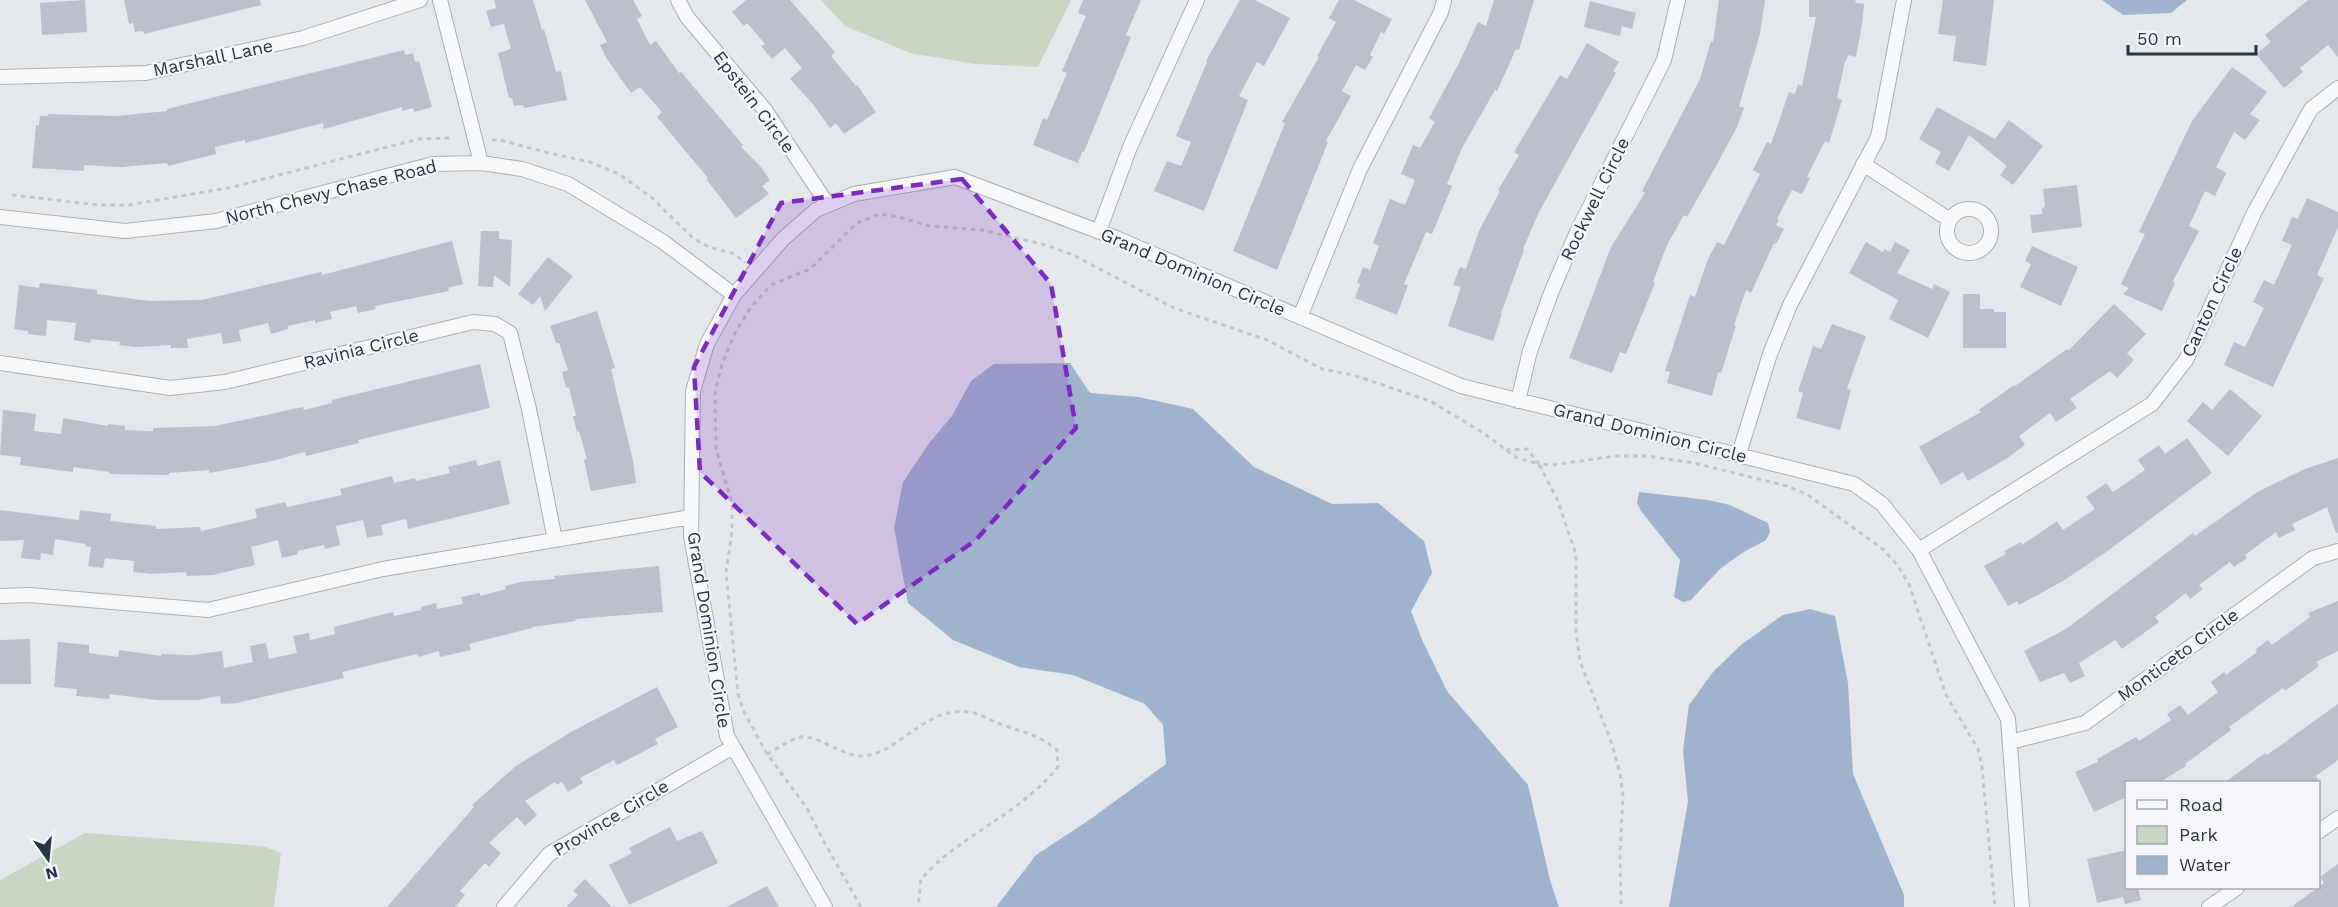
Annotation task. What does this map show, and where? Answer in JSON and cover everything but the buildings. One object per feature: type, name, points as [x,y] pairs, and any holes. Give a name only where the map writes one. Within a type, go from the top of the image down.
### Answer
[{"type":"street","name":"Marshall Lane","points":[[0,76],[146,73],[303,38],[420,0]]},
{"type":"street","points":[[440,0],[481,163]]},
{"type":"street","name":"Epstein Circle","points":[[678,0],[687,17],[765,111],[828,205]]},
{"type":"street","points":[[1099,231],[1130,147],[1197,0]]},
{"type":"street","points":[[1300,317],[1360,169],[1441,12],[1444,0]]},
{"type":"street","name":"Rockwell Circle","points":[[1518,401],[1530,351],[1551,292],[1576,232],[1664,60],[1678,10],[1678,0]]},
{"type":"street","points":[[1739,454],[1770,354],[1790,305],[1878,137],[1904,0]]},
{"type":"street","name":"Canton Circle","points":[[1918,550],[2152,404],[2186,360],[2255,211],[2311,109],[2338,88]]},
{"type":"street","name":"North Chevy Chase Road","points":[[0,217],[125,231],[216,221],[433,164],[481,163],[522,169],[568,184],[662,241],[734,294]]},
{"type":"street","points":[[1863,164],[1950,220]]},
{"type":"street","name":"Grand Dominion Circle","points":[[825,907],[727,736],[691,536],[693,391],[707,344],[734,294],[783,238],[816,210],[854,194],[955,177],[1099,231],[1461,386],[1854,484],[1882,504],[1918,550],[2008,718],[2022,907]]},
{"type":"street","name":"Ravinia Circle","points":[[0,363],[170,388],[225,382],[473,322],[495,324],[510,333],[529,409],[555,540]]},
{"type":"street","points":[[0,596],[29,595],[208,610],[383,569],[691,517]]},
{"type":"street","name":"Monticeto Circle","points":[[2010,742],[2085,723],[2313,558],[2338,551]]},
{"type":"street","name":"Province Circle","points":[[504,907],[549,854],[733,747]]},
{"type":"street","points":[[2320,831],[2338,818]]},
{"type":"street","points":[[2209,907],[2236,889]]},
{"type":"path","points":[[12,195],[99,205],[129,205],[233,187],[418,139],[451,138]]},
{"type":"path","points":[[492,140],[590,162],[619,174],[651,197],[694,239],[709,247],[735,254],[754,272]]},
{"type":"path","points":[[861,907],[807,808],[767,754],[744,712],[738,694],[726,572],[732,532],[732,503],[716,449],[715,393],[722,364],[734,335],[751,307],[771,285],[810,269],[857,223],[879,214],[930,226],[982,230],[1046,245],[1073,255],[1174,308],[1267,340],[1322,369],[1372,380],[1430,401],[1482,432],[1517,458],[1552,465],[1615,456],[1647,456],[1694,463],[1808,495],[1884,550],[1909,584],[1946,695],[1978,749],[1982,767],[1995,907]]},
{"type":"path","points":[[1505,450],[1527,449],[1539,464],[1557,499],[1576,554],[1576,632],[1580,661],[1612,744],[1623,795],[1620,854],[1621,907]]},
{"type":"path","points":[[767,754],[800,737],[814,738],[834,749],[861,756],[882,750],[926,721],[947,713],[970,712],[1043,739],[1057,750],[1058,768],[1048,780],[1016,808],[944,856],[921,879],[918,907]]},
{"type":"highlighted area","points":[[962,179],[1051,284],[1076,428],[976,540],[857,624],[700,472],[694,367],[781,203]]},
{"type":"green space","points":[[821,0],[1071,0],[1038,67],[975,64],[910,53],[845,26]]},
{"type":"green space","points":[[85,833],[263,846],[281,853],[274,907],[0,907],[0,880]]},
{"type":"water","points":[[2102,0],[2187,0],[2171,13],[2123,15]]},
{"type":"water","points":[[1070,363],[1090,393],[1139,397],[1193,409],[1254,467],[1332,504],[1378,503],[1424,541],[1432,573],[1411,611],[1447,691],[1528,785],[1550,880],[1559,907],[996,907],[1036,855],[1092,818],[1166,764],[1163,725],[1145,704],[1073,675],[1019,667],[953,640],[908,603],[894,528],[903,482],[930,442],[952,416],[971,381],[994,364]]},
{"type":"water","points":[[1639,492],[1708,500],[1730,505],[1768,523],[1770,532],[1766,540],[1742,553],[1720,569],[1691,600],[1683,602],[1674,597],[1680,560],[1641,511],[1637,503]]},
{"type":"water","points":[[1810,609],[1835,616],[1848,683],[1853,774],[1904,895],[1904,907],[1669,907],[1688,802],[1683,750],[1689,705],[1713,672],[1742,644],[1783,615]]}]
